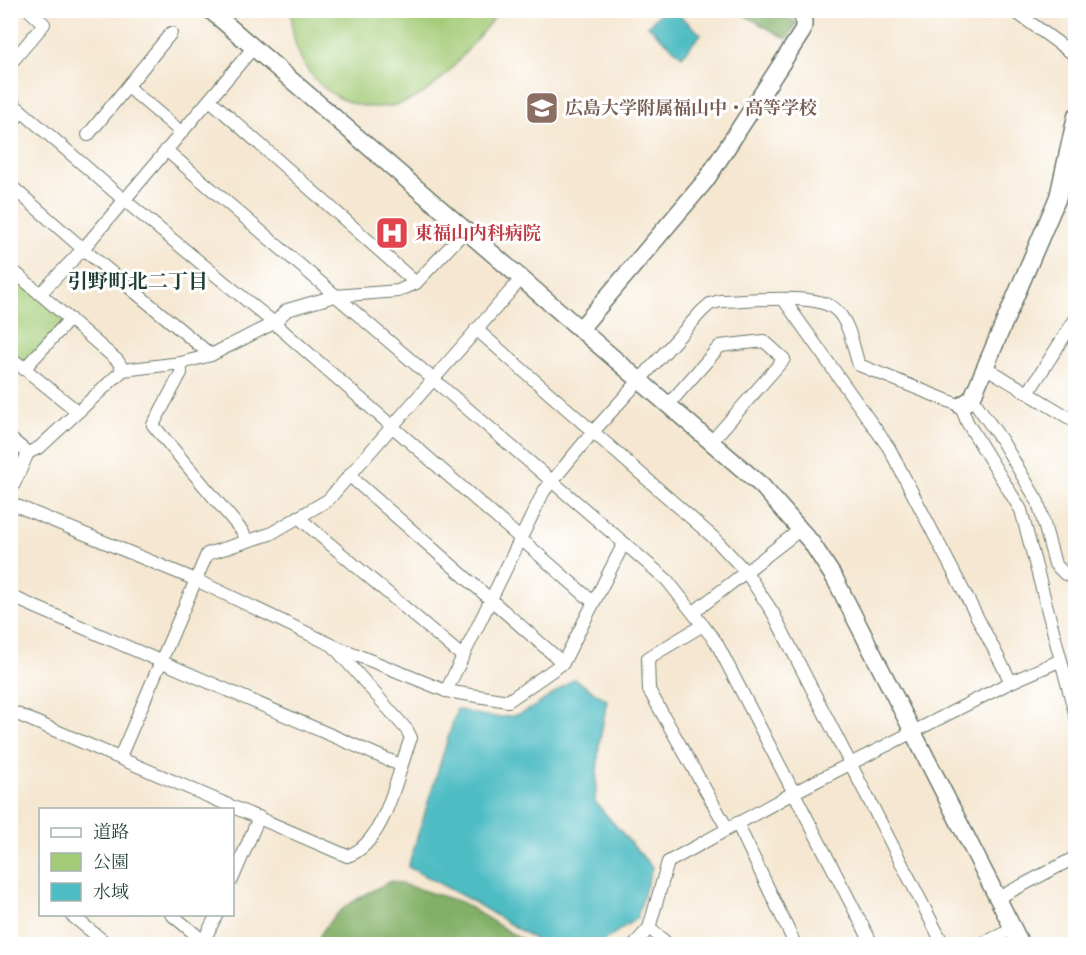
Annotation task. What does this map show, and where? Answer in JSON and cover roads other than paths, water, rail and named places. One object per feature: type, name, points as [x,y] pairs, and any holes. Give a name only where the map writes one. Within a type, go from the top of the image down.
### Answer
[{"type":"street","points":[[10,64],[44,24],[29,10]]},
{"type":"street","points":[[210,10],[762,486],[801,529],[835,579],[1021,945]]},
{"type":"street","points":[[580,329],[706,180],[802,32],[805,22],[796,10]]},
{"type":"street","points":[[1013,10],[1076,56]]},
{"type":"street","points":[[88,135],[171,33]]},
{"type":"street","points":[[40,294],[83,249],[253,48]]},
{"type":"street","points":[[128,87],[181,132]]},
{"type":"street","points":[[210,100],[416,283]]},
{"type":"street","points":[[10,101],[124,200],[274,323],[392,430],[593,602]]},
{"type":"street","points":[[10,124],[22,112]]},
{"type":"street","points":[[1075,126],[1058,196],[985,367],[966,402],[967,422],[1021,510],[1059,661],[1076,717]]},
{"type":"street","points":[[166,150],[550,482],[667,580],[716,642],[872,945]]},
{"type":"street","points":[[10,184],[83,249],[211,355]]},
{"type":"street","points":[[10,453],[28,453],[40,447],[123,370],[181,363],[211,355],[274,323],[287,310],[335,296],[398,291],[416,283],[465,231]]},
{"type":"street","points":[[10,268],[118,361],[123,370]]},
{"type":"street","points":[[120,757],[207,554],[270,534],[328,500],[351,477],[521,279]]},
{"type":"street","points":[[784,300],[889,448],[1011,682]]},
{"type":"street","points":[[446,691],[490,598],[550,482],[639,380],[710,304],[720,301],[814,300],[836,310],[847,329],[859,365],[966,402],[1002,441],[1038,502],[1055,564],[1065,574],[1076,577]]},
{"type":"street","points":[[1028,393],[1076,318]]},
{"type":"street","points":[[24,369],[70,319]]},
{"type":"street","points":[[476,329],[714,538],[746,572],[773,613],[943,945]]},
{"type":"street","points":[[668,405],[720,346],[764,341],[784,359],[711,442]]},
{"type":"street","points":[[10,357],[77,411]]},
{"type":"street","points":[[181,363],[181,373],[156,415],[153,425],[242,531],[247,540]]},
{"type":"street","points":[[985,367],[1076,422]]},
{"type":"street","points":[[10,438],[28,453]]},
{"type":"street","points":[[10,493],[28,453]]},
{"type":"street","points":[[351,477],[563,663]]},
{"type":"street","points":[[10,503],[196,580],[332,645],[446,691],[508,701],[563,663],[624,543]]},
{"type":"street","points":[[298,517],[462,656]]},
{"type":"street","points":[[694,612],[801,529]]},
{"type":"street","points":[[10,596],[400,765]]},
{"type":"street","points":[[704,626],[648,658],[649,690],[732,826],[795,945]]},
{"type":"street","points":[[10,711],[347,856],[356,853],[365,845],[383,820],[411,738],[407,730],[332,645]]},
{"type":"street","points":[[635,945],[649,928],[669,862],[793,793],[1011,682],[1059,661]]},
{"type":"street","points":[[234,875],[259,817]]},
{"type":"street","points":[[998,898],[1076,857]]},
{"type":"street","points":[[70,916],[107,945]]},
{"type":"street","points":[[172,916],[204,944],[217,916]]},
{"type":"street","points":[[649,928],[668,945]]},
{"type":"street","points":[[982,945],[1013,929]]},
{"type":"water","points":[[662,11],[674,11],[701,34],[682,56],[648,26]]},
{"type":"water","points":[[574,679],[607,700],[599,746],[595,802],[652,867],[637,918],[599,944],[542,944],[474,902],[408,867],[457,709],[494,717],[520,714]]},
{"type":"place","name":"広島大学附属福山中・高等学校","points":[[542,108]]},
{"type":"place","name":"東福山内科病院","points":[[392,233]]},
{"type":"district","name":"引野町北二丁目","points":[[138,281]]}]
